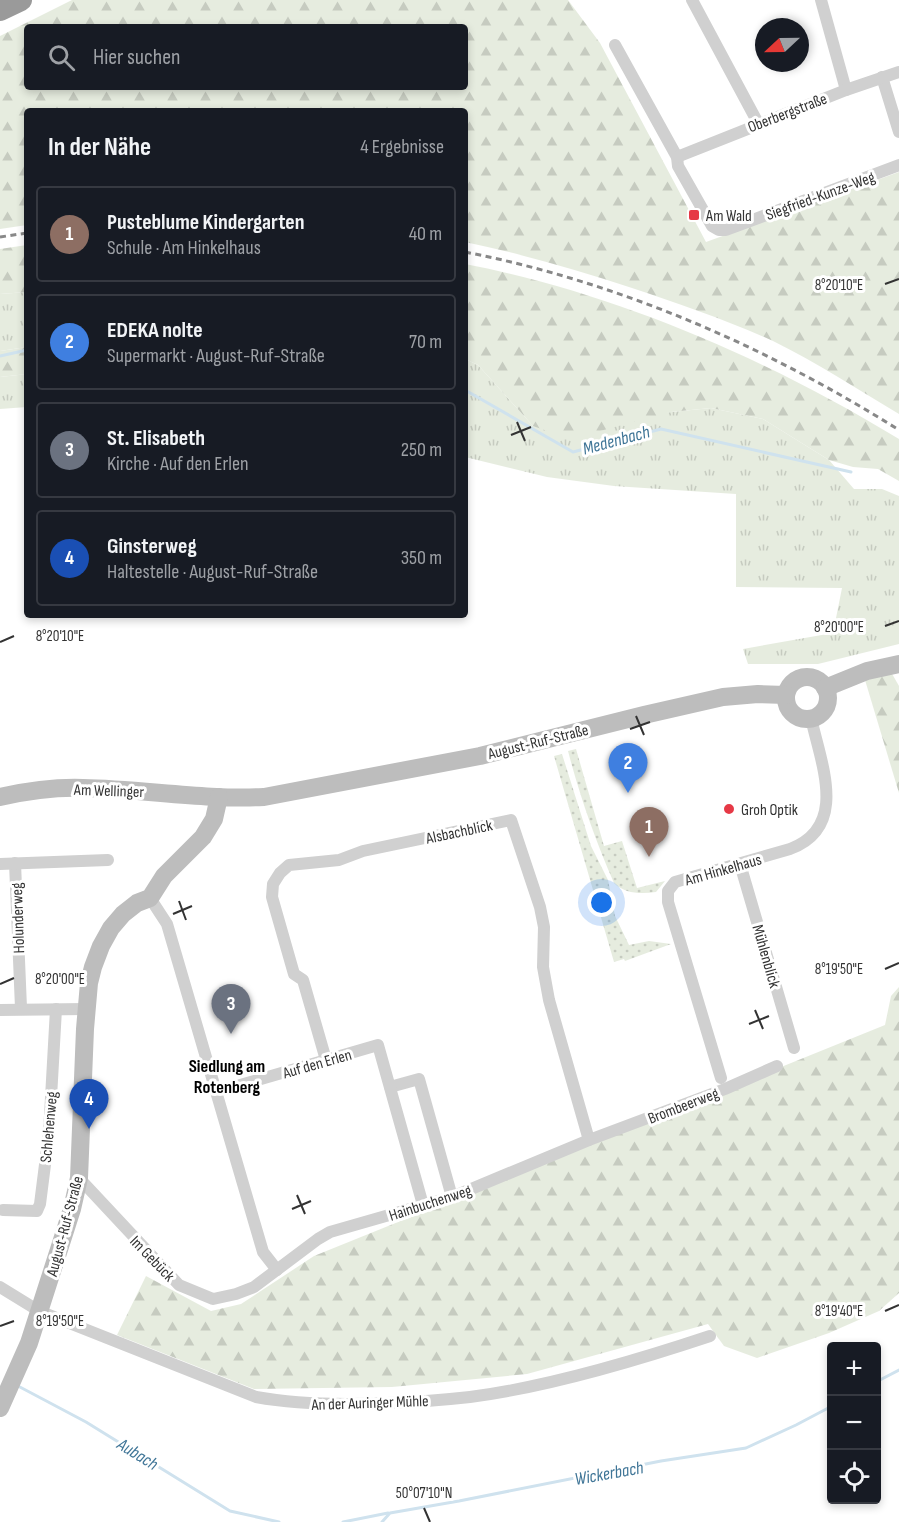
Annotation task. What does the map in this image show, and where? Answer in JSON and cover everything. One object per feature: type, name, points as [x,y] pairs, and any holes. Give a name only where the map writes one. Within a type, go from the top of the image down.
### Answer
[{"type":"highway","points":[[0,10],[21,0]]},
{"type":"main road","points":[[825,688],[867,671],[899,664]]},
{"type":"main road","points":[[803,677],[818,680],[825,688],[828,700],[826,707],[817,716],[804,718],[793,713],[789,708],[786,695],[794,682],[803,677]]},
{"type":"main road","name":"August-Ruf-Straße","points":[[0,1408],[29,1343],[72,1209],[79,1178],[86,1009],[93,967],[111,928],[137,903],[150,898],[164,876],[203,837],[214,819],[219,796],[264,797],[480,756],[723,697],[758,694],[786,695]]},
{"type":"main road","name":"Am Wellinger","points":[[0,797],[25,792],[81,787],[219,796]]},
{"type":"street","points":[[692,0],[758,123]]},
{"type":"street","points":[[821,0],[846,90]]},
{"type":"street","points":[[615,45],[677,157]]},
{"type":"street","name":"Oberbergstraße","points":[[677,157],[758,123],[899,72]]},
{"type":"street","points":[[882,77],[899,132]]},
{"type":"street","name":"Siegfried-Kunze-Weg","points":[[677,157],[678,166],[712,226],[719,230],[726,230],[899,165]]},
{"type":"street","name":"Am Hinkelhaus","points":[[721,1078],[667,896],[670,886],[675,882],[801,845],[814,835],[823,821],[828,801],[811,718]]},
{"type":"street","name":"Alsbachblick","points":[[326,1060],[303,980],[294,974],[272,897],[273,885],[280,873],[289,865],[339,860],[363,851],[511,820],[540,907],[544,927],[543,967],[549,1000],[589,1140]]},
{"type":"street","name":"Holunderweg","points":[[0,864],[108,860]]},
{"type":"street","name":"Holunderweg","points":[[15,863],[21,1008]]},
{"type":"street","name":"Mühlenblick","points":[[740,864],[794,1048]]},
{"type":"street","points":[[150,898],[167,924],[263,1252],[277,1270]]},
{"type":"street","name":"Schlehenweg","points":[[3,1210],[37,1211],[40,1204],[49,1133],[56,1009]]},
{"type":"street","points":[[0,1010],[86,1009]]},
{"type":"street","name":"Auf den Erlen","points":[[216,1092],[378,1046],[423,1205]]},
{"type":"street","name":"Brombeerweg","points":[[589,1140],[724,1089],[777,1066]]},
{"type":"street","points":[[390,1087],[419,1078],[452,1197]]},
{"type":"street","name":"Hainbuchenweg","points":[[277,1270],[330,1232],[452,1197],[589,1140]]},
{"type":"street","name":"Im Gebück","points":[[79,1178],[179,1285],[196,1293],[213,1299],[236,1294],[254,1287],[277,1270]]},
{"type":"street","name":"An der Auringer Mühle","points":[[0,1287],[39,1311],[256,1397],[288,1403],[333,1406],[471,1397],[527,1387],[658,1353],[710,1336]]},
{"type":"green space","points":[[72,0],[568,0],[600,43],[706,242],[899,172],[899,414],[805,358],[738,326],[591,275],[468,243],[468,108],[24,108],[24,225],[0,229],[0,36],[24,24]]},
{"type":"green space","points":[[24,245],[24,292],[0,294],[0,249]]},
{"type":"green space","points":[[468,265],[578,292],[634,311],[689,332],[797,382],[899,439],[899,481],[878,469],[853,467],[829,460],[763,419],[711,408],[671,412],[570,439],[533,426],[478,365],[468,360]]},
{"type":"green space","points":[[24,292],[24,347],[0,351],[0,294]]},
{"type":"green space","points":[[24,347],[24,374],[0,377],[0,351]]},
{"type":"green space","points":[[468,360],[478,365],[533,426],[711,408],[763,419],[829,460],[854,489],[882,489],[899,496],[899,644],[818,664],[748,664],[743,649],[833,633],[842,588],[736,587],[736,494],[614,486],[547,477],[468,458]]},
{"type":"green space","points":[[24,374],[24,407],[0,409],[0,377]]},
{"type":"green space","points":[[891,672],[899,686],[899,793],[865,680]]},
{"type":"green space","points":[[576,749],[604,846],[622,841],[637,888],[665,881],[656,892],[634,892],[618,887],[614,883],[588,818],[568,751]]},
{"type":"green space","points":[[562,754],[591,846],[608,880],[615,916],[629,945],[649,941],[671,944],[625,961],[624,959],[614,962],[554,756]]},
{"type":"green space","points":[[899,987],[899,1293],[879,1311],[829,1333],[757,1358],[724,1346],[708,1324],[527,1374],[392,1387],[254,1389],[117,1335],[146,1276],[211,1311],[241,1304],[314,1256],[885,1025],[891,996]]},
{"type":"waterway","name":"Medenbach","points":[[0,356],[24,351]]},
{"type":"waterway","name":"Medenbach","points":[[468,392],[573,452],[661,429],[851,472]]},
{"type":"waterway","name":"Wickerbach","points":[[881,1379],[899,1370]]},
{"type":"waterway","name":"Aubach","points":[[18,1386],[86,1422],[230,1511],[279,1522]]},
{"type":"waterway","name":"Wickerbach","points":[[382,1522],[390,1513],[661,1461],[746,1448],[827,1409]]},
{"type":"waterway","name":"Aubach","points":[[343,1522],[388,1513]]},
{"type":"railway","points":[[0,237],[24,233]]},
{"type":"railway","points":[[468,253],[579,281],[690,321],[797,371],[899,430]]},
{"type":"place","name":"Am Wald","points":[[694,215]]},
{"type":"place","name":"EDEKA nolte","points":[[628,793]]},
{"type":"place","name":"Groh Optik","points":[[729,809]]},
{"type":"place","name":"Pusteblume Kindergarten","points":[[649,857]]},
{"type":"place","name":"St. Elisabeth","points":[[231,1034]]},
{"type":"place","name":"Ginsterweg","points":[[89,1129]]},
{"type":"district","name":"Siedlung am Rotenberg","points":[[227,1076]]}]
